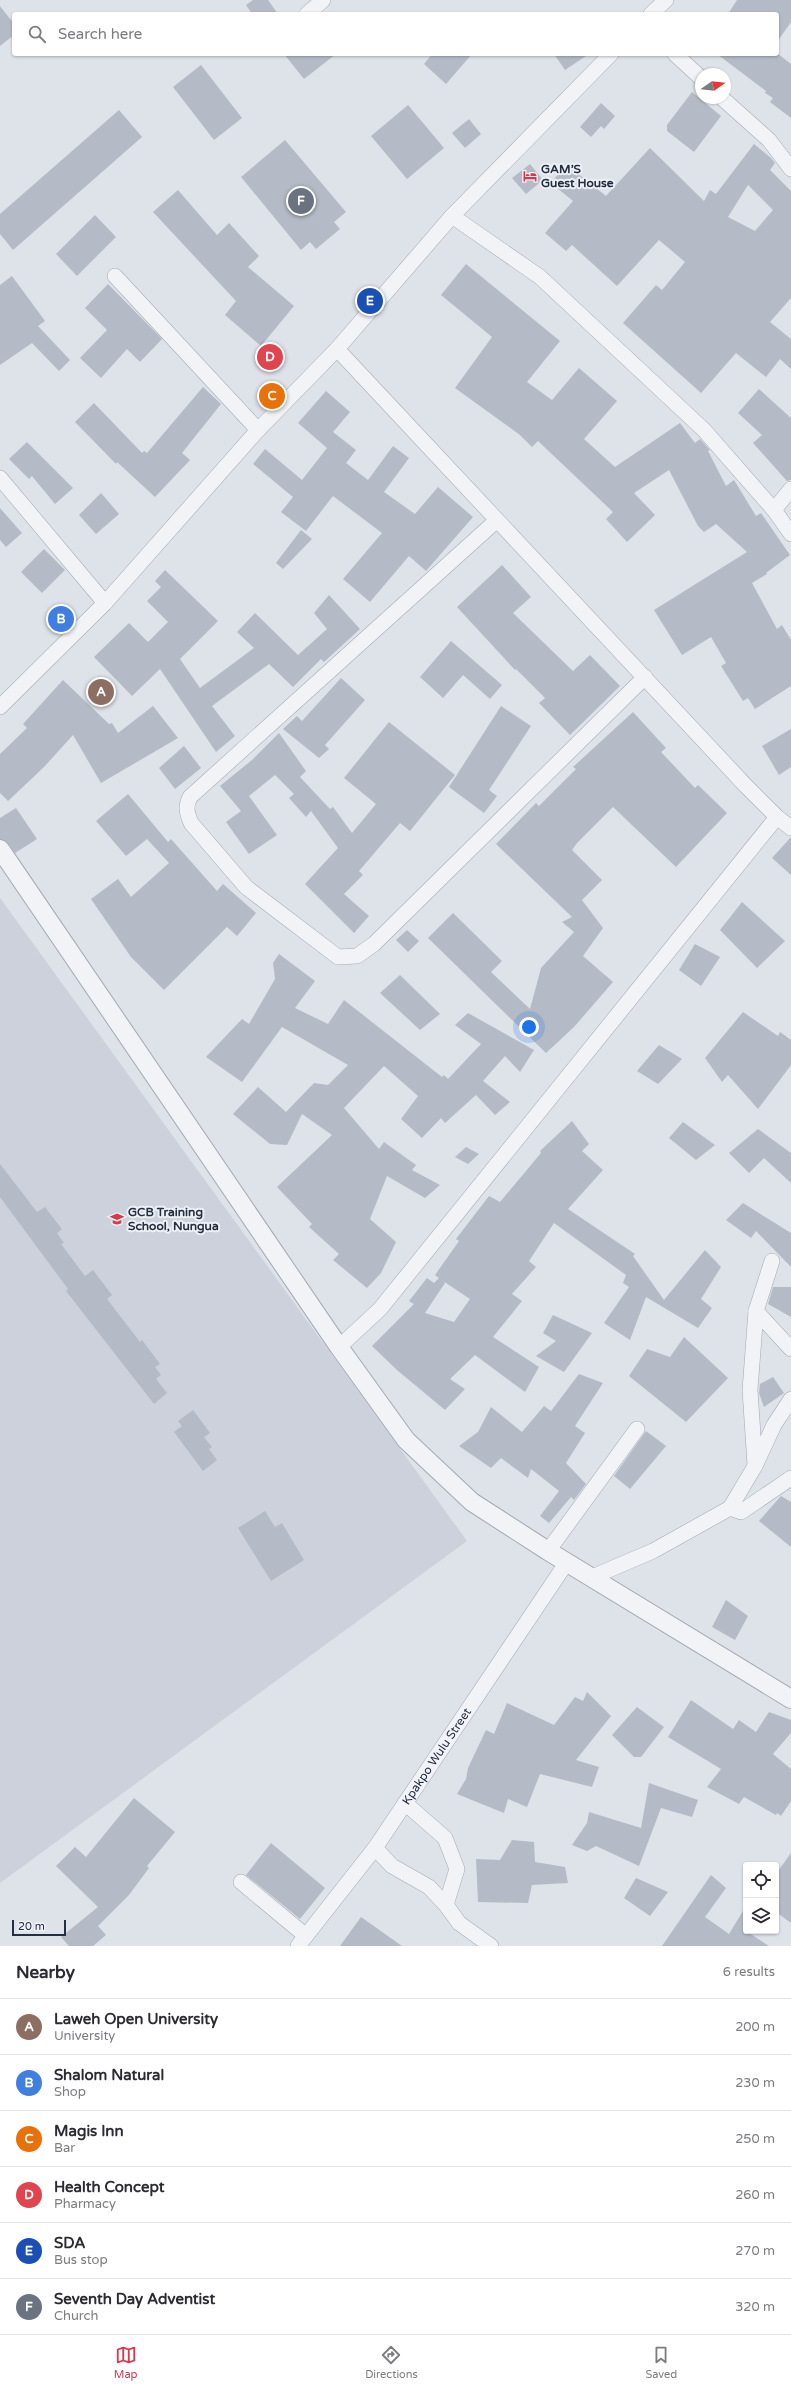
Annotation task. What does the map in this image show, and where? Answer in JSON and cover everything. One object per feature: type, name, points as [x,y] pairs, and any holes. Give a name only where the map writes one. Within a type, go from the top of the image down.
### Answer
[{"type":"street","points":[[308,12],[323,0]]},
{"type":"street","points":[[653,12],[666,0]]},
{"type":"street","points":[[0,707],[105,603],[258,430],[338,349],[452,216],[609,56]]},
{"type":"street","points":[[677,56],[695,72]]},
{"type":"street","points":[[729,104],[768,140],[791,169]]},
{"type":"street","points":[[452,216],[540,277],[704,430],[774,510],[791,534]]},
{"type":"street","points":[[115,276],[258,430]]},
{"type":"street","points":[[338,349],[496,521],[777,817],[791,828]]},
{"type":"street","points":[[0,478],[105,603]]},
{"type":"street","points":[[774,510],[791,490]]},
{"type":"street","points":[[496,521],[190,797],[186,804],[186,812],[191,823],[246,887],[338,957],[357,956],[374,944],[645,677]]},
{"type":"street","points":[[339,1347],[380,1309],[777,817]]},
{"type":"street","points":[[0,849],[339,1347],[406,1440],[472,1502],[548,1551],[791,1699]]},
{"type":"street","points":[[755,1466],[750,1390],[756,1311],[772,1261]]},
{"type":"street","points":[[756,1311],[791,1349]]},
{"type":"street","points":[[592,1577],[652,1551],[730,1508],[755,1466],[774,1425],[791,1399]]},
{"type":"street","points":[[548,1551],[637,1428]]},
{"type":"street","points":[[730,1508],[741,1512],[791,1478]]},
{"type":"street","name":"Kpakpo Wulu Street","points":[[302,1941],[375,1848],[567,1562]]},
{"type":"street","points":[[406,1803],[445,1838],[457,1869],[446,1905]]},
{"type":"street","points":[[375,1848],[392,1866],[429,1887],[459,1922],[491,1946]]},
{"type":"street","points":[[241,1882],[302,1941]]},
{"type":"shaded area","name":"GCB Training School, Nungua","points":[[0,898],[467,1541],[0,1883]]},
{"type":"building","points":[[253,0],[268,0],[277,12],[251,12],[246,5]]},
{"type":"building","points":[[737,0],[791,0],[791,22],[779,39],[779,12],[729,12]]},
{"type":"building","points":[[0,6],[12,21],[12,37],[0,46]]},
{"type":"building","points":[[779,55],[791,64],[791,118],[770,102],[773,98],[765,93],[766,91],[720,56],[779,56]]},
{"type":"building","points":[[286,56],[333,56],[304,79]]},
{"type":"building","points":[[430,56],[470,56],[446,84],[424,64]]},
{"type":"building","points":[[555,56],[586,56],[565,70]]},
{"type":"building","points":[[201,65],[242,118],[214,140],[173,87]]},
{"type":"building","points":[[692,92],[695,94],[695,104],[706,104],[721,116],[694,152],[667,131],[667,125]]},
{"type":"building","points":[[601,103],[615,116],[604,129],[601,126],[591,137],[580,127]]},
{"type":"building","points":[[408,105],[444,148],[407,179],[371,136]]},
{"type":"building","points":[[119,110],[142,137],[13,250],[0,234],[0,214]]},
{"type":"building","points":[[469,119],[481,134],[465,148],[452,133]]},
{"type":"building","points":[[285,140],[346,212],[334,222],[340,229],[316,249],[310,242],[301,250],[241,177]]},
{"type":"building","points":[[754,144],[775,163],[770,170],[791,191],[791,298],[770,322],[791,339],[791,369],[780,359],[766,377],[736,353],[701,393],[623,323],[656,285],[662,290],[685,262],[659,240],[617,286],[572,245],[566,251],[545,233],[573,201],[551,183],[566,164],[606,196],[650,148],[704,201],[710,190],[716,194]],"holes":[[[748,185],[773,210],[755,231],[728,217]]]},
{"type":"building","points":[[530,164],[543,180],[526,194],[512,178]]},
{"type":"building","points":[[178,190],[217,235],[229,223],[259,256],[248,267],[294,306],[261,346],[225,315],[236,301],[153,212]]},
{"type":"building","points":[[95,215],[116,237],[77,276],[56,254]]},
{"type":"building","points":[[466,264],[560,341],[527,382],[552,400],[579,368],[617,401],[584,439],[615,467],[680,423],[695,443],[700,439],[710,450],[708,451],[726,486],[734,480],[756,516],[761,513],[790,555],[766,573],[767,574],[752,583],[777,629],[782,625],[791,640],[791,686],[755,709],[748,698],[743,701],[721,666],[726,663],[711,637],[682,655],[654,610],[747,552],[716,524],[704,532],[698,526],[669,470],[634,493],[655,515],[627,542],[606,519],[613,512],[538,441],[532,447],[520,435],[455,388],[492,337],[441,295]]},
{"type":"building","points":[[12,276],[45,321],[38,326],[70,360],[59,371],[32,343],[0,365],[0,285]]},
{"type":"building","points":[[108,284],[162,339],[140,362],[127,349],[101,378],[80,358],[107,330],[85,308]]},
{"type":"building","points":[[203,387],[221,404],[182,453],[190,460],[155,497],[117,462],[116,464],[75,422],[94,403],[142,453],[144,451],[147,453]]},
{"type":"building","points":[[759,389],[791,418],[791,480],[787,481],[753,443],[762,435],[738,413]]},
{"type":"building","points":[[326,391],[350,412],[333,432],[356,450],[346,463],[368,480],[393,446],[409,458],[384,492],[415,514],[438,487],[473,517],[426,571],[409,556],[370,602],[343,579],[382,533],[333,496],[306,531],[281,512],[293,497],[253,464],[265,449],[302,480],[327,448],[298,423]]},
{"type":"building","points":[[27,442],[73,488],[55,504],[32,476],[29,479],[9,459]]},
{"type":"building","points":[[101,493],[119,514],[96,534],[79,515]]},
{"type":"building","points":[[0,508],[22,533],[6,547],[0,540]]},
{"type":"building","points":[[301,530],[312,539],[283,569],[276,563]]},
{"type":"building","points":[[44,549],[65,570],[42,593],[21,572]]},
{"type":"building","points":[[502,565],[531,597],[513,613],[573,671],[590,655],[620,686],[570,735],[539,703],[545,698],[516,669],[515,670],[457,607]]},
{"type":"building","points":[[165,570],[218,621],[180,659],[200,688],[254,648],[237,632],[255,613],[298,655],[327,629],[314,613],[329,595],[360,629],[324,662],[321,659],[293,687],[269,664],[212,706],[235,736],[216,752],[160,669],[132,696],[94,657],[129,623],[148,642],[168,622],[147,601],[161,587],[155,581]]},
{"type":"building","points":[[451,641],[502,685],[490,699],[463,675],[443,698],[420,677]]},
{"type":"building","points":[[341,678],[365,700],[325,745],[329,749],[319,758],[283,729],[297,716],[302,721]]},
{"type":"building","points":[[63,680],[109,724],[112,723],[118,733],[153,706],[178,738],[101,783],[73,735],[44,767],[8,801],[0,793],[0,754],[27,728],[23,724]]},
{"type":"building","points":[[501,706],[531,726],[489,790],[497,796],[484,813],[449,787]]},
{"type":"building","points":[[633,712],[666,748],[661,752],[695,788],[698,785],[727,813],[676,867],[613,807],[577,843],[572,850],[602,880],[582,900],[603,928],[583,956],[613,982],[574,1027],[546,1053],[428,938],[453,913],[502,961],[491,972],[530,1009],[541,968],[574,932],[562,922],[572,917],[496,844],[536,803],[539,806],[576,769],[573,767]]},
{"type":"building","points":[[389,722],[455,775],[410,831],[400,823],[359,871],[363,875],[344,894],[369,916],[354,933],[305,884],[338,848],[311,811],[306,817],[289,798],[294,794],[275,775],[249,796],[277,835],[249,854],[226,822],[241,811],[220,786],[252,760],[279,733],[306,771],[300,777],[330,809],[333,807],[352,833],[376,804],[344,778]]},
{"type":"building","points":[[791,729],[791,767],[779,775],[762,746]]},
{"type":"building","points":[[184,746],[201,768],[175,789],[159,768]]},
{"type":"building","points":[[128,794],[168,842],[171,839],[217,891],[223,884],[256,913],[237,936],[227,927],[164,990],[131,957],[91,899],[118,879],[131,897],[169,863],[147,839],[126,856],[96,821]]},
{"type":"building","points":[[16,808],[37,839],[15,853],[8,843],[0,839],[0,818]]},
{"type":"building","points":[[791,837],[791,875],[772,858]]},
{"type":"building","points":[[742,902],[785,941],[757,968],[720,930]]},
{"type":"building","points":[[407,930],[419,941],[408,952],[396,940]]},
{"type":"building","points":[[695,944],[720,957],[701,986],[679,970]]},
{"type":"building","points":[[279,954],[315,981],[295,1008],[328,1024],[344,1000],[442,1077],[444,1075],[448,1079],[481,1044],[455,1025],[468,1013],[534,1050],[520,1072],[505,1056],[483,1081],[510,1102],[495,1115],[476,1095],[445,1123],[441,1118],[422,1138],[401,1119],[418,1096],[384,1066],[344,1108],[379,1149],[384,1142],[416,1165],[412,1170],[440,1185],[425,1198],[387,1176],[370,1219],[396,1242],[381,1273],[367,1288],[333,1260],[339,1254],[309,1227],[312,1224],[277,1187],[332,1135],[302,1114],[287,1145],[270,1144],[233,1114],[258,1087],[286,1112],[314,1083],[328,1085],[348,1065],[282,1027],[242,1082],[206,1057],[242,1019],[249,1024],[275,979],[273,963]]},
{"type":"building","points":[[400,975],[440,1014],[420,1030],[380,993]]},
{"type":"building","points":[[743,1012],[778,1036],[780,1032],[791,1040],[791,1065],[758,1109],[728,1075],[722,1082],[705,1058]]},
{"type":"building","points":[[659,1045],[682,1059],[658,1084],[637,1071]]},
{"type":"building","points":[[572,1121],[589,1144],[582,1151],[603,1170],[568,1209],[635,1254],[633,1256],[664,1300],[705,1250],[721,1267],[701,1299],[712,1308],[698,1328],[646,1297],[630,1340],[604,1323],[629,1287],[623,1283],[626,1275],[554,1223],[529,1261],[536,1267],[512,1294],[522,1301],[493,1337],[539,1367],[525,1392],[475,1355],[450,1379],[465,1389],[445,1410],[397,1370],[372,1346],[414,1304],[409,1301],[427,1278],[434,1283],[439,1278],[435,1275],[459,1241],[456,1239],[489,1196],[500,1202],[541,1153],[540,1151]],"holes":[[[443,1281],[470,1299],[454,1322],[425,1313],[445,1283]]]},
{"type":"building","points":[[683,1122],[715,1145],[696,1160],[669,1138]]},
{"type":"building","points":[[758,1129],[791,1153],[791,1183],[764,1158],[749,1173],[729,1153]]},
{"type":"building","points":[[466,1147],[479,1154],[468,1164],[455,1157]]},
{"type":"building","points":[[0,1164],[37,1212],[45,1207],[62,1229],[57,1233],[64,1243],[61,1244],[85,1276],[93,1270],[112,1295],[107,1299],[140,1342],[142,1340],[160,1364],[155,1367],[161,1375],[156,1379],[167,1393],[154,1404],[66,1291],[68,1289],[0,1197]]},
{"type":"building","points":[[743,1203],[791,1233],[791,1267],[756,1231],[751,1238],[726,1220]]},
{"type":"building","points":[[773,1287],[791,1287],[791,1317],[768,1304]]},
{"type":"building","points":[[553,1315],[592,1333],[564,1372],[536,1356],[556,1341],[543,1333]]},
{"type":"building","points":[[684,1337],[728,1378],[686,1422],[629,1376],[647,1349],[670,1357]]},
{"type":"building","points":[[579,1374],[603,1383],[575,1426],[585,1433],[566,1463],[586,1484],[574,1500],[571,1497],[549,1523],[540,1516],[559,1491],[531,1469],[528,1478],[501,1458],[491,1468],[459,1446],[478,1432],[491,1407],[522,1432],[544,1406],[551,1411]]},
{"type":"building","points":[[773,1377],[784,1393],[764,1407],[759,1393],[760,1384]]},
{"type":"building","points":[[193,1410],[210,1433],[204,1437],[212,1447],[209,1449],[217,1460],[203,1471],[174,1432],[182,1426],[178,1421]]},
{"type":"building","points":[[646,1431],[666,1446],[630,1489],[614,1476]]},
{"type":"building","points":[[781,1496],[791,1502],[791,1547],[759,1521]]},
{"type":"building","points":[[265,1511],[275,1527],[282,1523],[304,1560],[271,1581],[238,1528]]},
{"type":"building","points":[[726,1600],[748,1616],[735,1640],[712,1627]]},
{"type":"building","points":[[587,1692],[611,1716],[576,1760],[599,1767],[592,1787],[540,1774],[527,1807],[508,1799],[504,1813],[457,1794],[466,1779],[468,1768],[486,1730],[494,1734],[507,1703],[554,1725],[575,1697],[583,1701]]},
{"type":"building","points":[[691,1700],[733,1729],[739,1720],[756,1732],[769,1712],[791,1720],[791,1733],[773,1754],[791,1769],[791,1801],[781,1816],[777,1813],[776,1815],[744,1797],[739,1804],[707,1787],[721,1769],[668,1737]]},
{"type":"building","points":[[637,1707],[664,1727],[641,1757],[634,1757],[612,1735]]},
{"type":"building","points":[[649,1783],[698,1800],[692,1817],[661,1808],[639,1866],[596,1846],[587,1851],[572,1845],[587,1823],[589,1812],[641,1828]]},
{"type":"building","points":[[134,1798],[175,1832],[147,1866],[149,1868],[129,1895],[98,1926],[106,1935],[93,1946],[69,1946],[61,1937],[98,1907],[56,1866],[75,1847],[86,1857]]},
{"type":"building","points":[[512,1840],[534,1842],[535,1862],[565,1867],[568,1883],[532,1885],[528,1903],[478,1902],[476,1859],[500,1860]]},
{"type":"building","points":[[271,1843],[325,1888],[300,1919],[246,1875]]},
{"type":"building","points":[[791,1853],[791,1923],[779,1914],[779,1870]]},
{"type":"building","points":[[711,1875],[726,1888],[705,1917],[729,1934],[743,1911],[743,1934],[751,1934],[769,1946],[662,1946]]},
{"type":"building","points":[[636,1878],[668,1892],[650,1916],[624,1898]]},
{"type":"building","points":[[361,1917],[402,1946],[340,1946]]},
{"type":"place","name":"GAM’S Guest House","points":[[530,176]]},
{"type":"place","name":"Seventh Day Adventist","points":[[301,201]]},
{"type":"place","name":"SDA","points":[[370,301]]},
{"type":"place","name":"Health Concept","points":[[270,357]]},
{"type":"place","name":"Magis Inn","points":[[272,396]]},
{"type":"place","name":"Shalom Natural","points":[[61,619]]},
{"type":"place","name":"Laweh Open University","points":[[101,692]]},
{"type":"place","name":"GCB Training School, Nungua","points":[[117,1219]]}]
